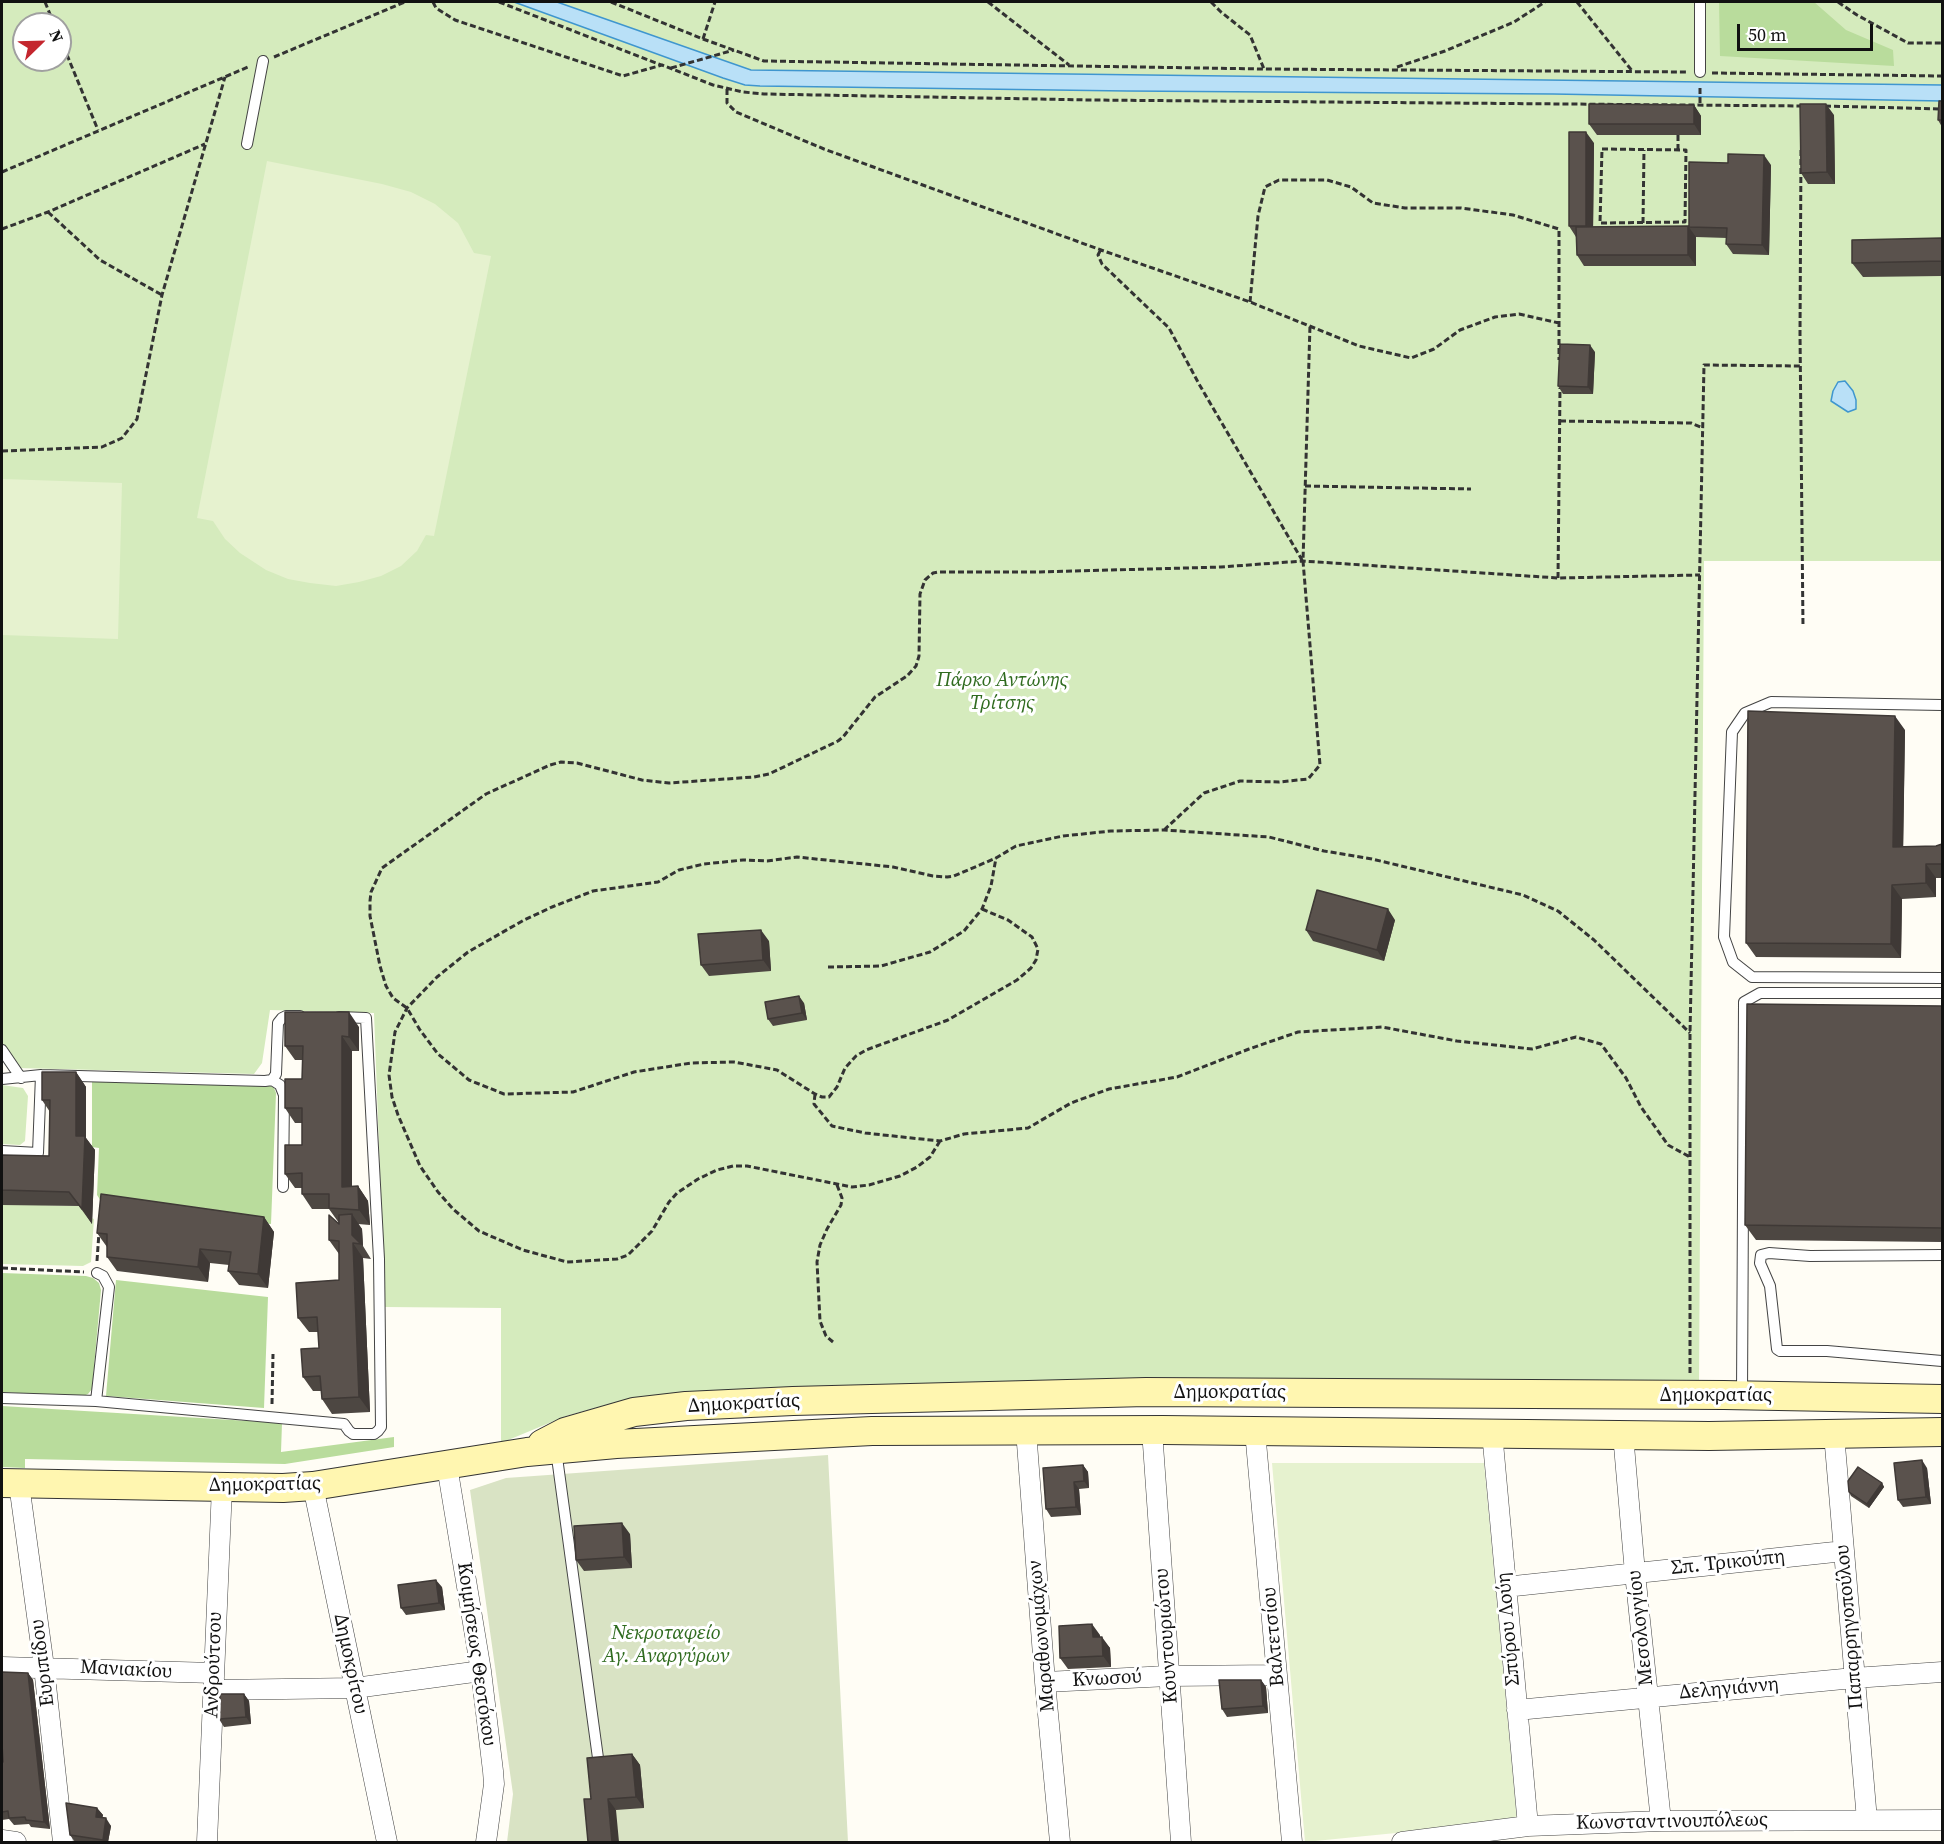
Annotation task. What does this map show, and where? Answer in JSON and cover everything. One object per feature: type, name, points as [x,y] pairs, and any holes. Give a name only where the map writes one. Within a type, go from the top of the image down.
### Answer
[{"type":"main road","name":"Δημοκρατίας","points":[[527,1452],[565,1432],[627,1414],[666,1408],[735,1403],[1146,1392],[1942,1398]]},
{"type":"main road","name":"Δημοκρατίας","points":[[10,1483],[222,1487],[313,1486],[527,1452],[723,1438],[872,1431],[1492,1432],[1709,1436],[1942,1432]]},
{"type":"street","name":"Μαραθωνομάχων","points":[[1026,1430],[1060,1842]]},
{"type":"street","name":"Κουντουριώτου","points":[[1152,1430],[1181,1842]]},
{"type":"street","name":"Βαλτετσίου","points":[[1255,1431],[1292,1842]]},
{"type":"street","name":"Σπύρου Λούη","points":[[1492,1432],[1528,1826]]},
{"type":"street","name":"Μεσολογγίου","points":[[1623,1434],[1661,1821]]},
{"type":"street","name":"Παπαρρηγοπούλου","points":[[1834,1434],[1867,1820]]},
{"type":"street","name":"Κοιμήσεως Θεοτόκου","points":[[447,1466],[481,1671],[494,1784],[486,1842]]},
{"type":"street","name":"Ευριπίδου","points":[[10,1483],[44,1667],[63,1842]]},
{"type":"street","name":"Δημοκρίτου","points":[[313,1486],[387,1842]]},
{"type":"street","name":"Ανδρούτσου","points":[[207,1842],[222,1487]]},
{"type":"street","name":"Σπ. Τρικούπη","points":[[1505,1587],[1844,1551]]},
{"type":"street","name":"Μανιακίου","points":[[2,1667],[192,1673],[214,1681],[355,1688],[481,1671]]},
{"type":"street","name":"Δεληγιάννη","points":[[1517,1710],[1649,1696],[1942,1672]]},
{"type":"street","name":"Κνωσού","points":[[1045,1682],[1169,1676],[1277,1675]]},
{"type":"street","name":"Κωνσταντινουπόλεως","points":[[1402,1842],[1528,1826],[1661,1821],[1942,1820]]},
{"type":"street","points":[[2,1840],[16,1842]]},
{"type":"lane","points":[[1700,2],[1700,75]]},
{"type":"lane","points":[[247,144],[263,61]]},
{"type":"lane","points":[[1942,705],[1771,702],[1745,713],[1732,732],[1724,937],[1733,962],[1752,977],[1942,978]]},
{"type":"lane","points":[[1742,1395],[1744,1002],[1760,993],[1942,993]]},
{"type":"lane","points":[[2,1079],[40,1075],[265,1082],[272,1080],[276,1074],[278,1023],[286,1016],[309,1017]]},
{"type":"lane","points":[[2,1398],[96,1401],[344,1424],[354,1434],[374,1434],[381,1427],[379,1259],[366,1018],[332,1017]]},
{"type":"lane","points":[[2,1050],[21,1078]]},
{"type":"lane","points":[[2,1151],[38,1152],[40,1075]]},
{"type":"lane","points":[[272,1080],[280,1085],[284,1095],[283,1188]]},
{"type":"lane","points":[[1942,1255],[1810,1256],[1768,1253],[1761,1256],[1760,1263],[1770,1286],[1777,1349],[1780,1351],[1827,1350],[1942,1360]]},
{"type":"lane","points":[[96,1401],[109,1287],[104,1276],[97,1273]]},
{"type":"lane","points":[[556,1450],[598,1758]]},
{"type":"path","points":[[2,172],[401,2]]},
{"type":"path","points":[[433,2],[436,8],[455,20],[623,76],[662,65]]},
{"type":"path","points":[[499,2],[713,85],[764,94],[1812,106]]},
{"type":"path","points":[[611,2],[703,39],[764,60],[1264,69],[1633,72],[1700,75],[1942,76]]},
{"type":"path","points":[[703,39],[715,2]]},
{"type":"path","points":[[987,2],[1071,66]]},
{"type":"path","points":[[1211,2],[1250,35],[1264,69]]},
{"type":"path","points":[[1392,69],[1445,51],[1514,22],[1545,2]]},
{"type":"path","points":[[1577,2],[1633,72]]},
{"type":"path","points":[[1838,2],[1908,43],[1942,43]]},
{"type":"path","points":[[669,68],[734,50]]},
{"type":"path","points":[[72,67],[98,130]]},
{"type":"path","points":[[1700,75],[1700,104]]},
{"type":"path","points":[[2,451],[102,447],[122,438],[137,419],[162,295],[225,77]]},
{"type":"path","points":[[727,88],[727,103],[736,112],[824,149],[1310,324],[1359,346],[1411,358],[1434,349],[1460,330],[1495,317],[1519,314],[1559,322]]},
{"type":"path","points":[[1679,104],[1679,116]]},
{"type":"path","points":[[1824,106],[1942,109]]},
{"type":"path","points":[[1678,135],[1678,150]]},
{"type":"path","points":[[1801,142],[1800,366],[1803,627]]},
{"type":"path","points":[[2,229],[48,212],[206,144]]},
{"type":"path","points":[[1602,149],[1644,150],[1686,150],[1685,222],[1600,223],[1602,149]]},
{"type":"path","points":[[1642,223],[1644,150]]},
{"type":"path","points":[[1250,302],[1258,216],[1264,187],[1279,180],[1327,180],[1351,187],[1373,203],[1405,208],[1461,208],[1503,214],[1559,229],[1559,366]]},
{"type":"path","points":[[48,212],[100,260],[162,295]]},
{"type":"path","points":[[1101,250],[1098,255],[1102,264],[1169,328],[1199,384],[1303,561]]},
{"type":"path","points":[[1164,830],[1204,793],[1240,781],[1279,782],[1308,779],[1320,765],[1303,561],[1310,324]]},
{"type":"path","points":[[1690,1395],[1690,1033],[1704,366],[1800,366]]},
{"type":"path","points":[[1558,578],[1560,388]]},
{"type":"path","points":[[1560,421],[1691,423],[1703,428]]},
{"type":"path","points":[[1305,486],[1471,489]]},
{"type":"path","points":[[982,909],[1008,920],[1032,937],[1038,949],[1036,960],[1031,968],[1017,980],[948,1020],[876,1046],[856,1056],[845,1068],[837,1087],[829,1096],[822,1097],[815,1094],[777,1070],[734,1062],[691,1063],[634,1072],[573,1092],[504,1094],[469,1080],[438,1054],[407,1008],[393,998],[383,979],[370,916],[370,901],[374,883],[382,868],[486,794],[550,765],[561,762],[577,763],[642,780],[669,783],[754,777],[769,774],[843,737],[875,697],[913,671],[916,666],[919,656],[920,594],[926,580],[933,573],[1221,567],[1303,561],[1558,578],[1700,575]]},
{"type":"path","points":[[940,1141],[930,1157],[917,1167],[900,1176],[869,1185],[852,1187],[747,1166],[733,1166],[717,1170],[677,1193],[652,1231],[628,1255],[617,1259],[567,1262],[523,1250],[479,1230],[453,1209],[438,1192],[420,1166],[392,1097],[389,1075],[395,1032],[407,1008],[437,977],[468,952],[524,920],[593,891],[658,882],[679,870],[690,867],[742,860],[767,861],[797,857],[861,862],[947,877],[996,858],[1016,846],[1063,836],[1111,831],[1164,830],[1269,837],[1523,895],[1558,911],[1594,940],[1690,1033]]},
{"type":"path","points":[[828,967],[881,966],[930,952],[964,931],[982,909],[991,886],[996,858]]},
{"type":"path","points":[[815,1094],[814,1104],[832,1126],[865,1133],[940,1141],[964,1134],[1028,1128],[1071,1103],[1109,1089],[1177,1077],[1298,1032],[1382,1027],[1457,1041],[1532,1049],[1576,1037],[1601,1044],[1626,1078],[1641,1107],[1668,1145],[1690,1157]]},
{"type":"path","points":[[833,1342],[826,1336],[820,1321],[816,1268],[817,1254],[827,1228],[842,1205],[837,1184]]},
{"type":"path","points":[[2,1268],[97,1273],[99,1224]]},
{"type":"path","points":[[272,1418],[273,1354]]},
{"type":"green space","name":"Πάρκο Αντώνης Τρίτσης","points":[[2,2],[1942,2],[1942,561],[1704,561],[1699,1384],[662,1397],[609,1404],[566,1416],[501,1443],[501,1308],[385,1307],[374,1013],[270,1010],[262,1063],[254,1074],[17,1068],[2,1046]]},
{"type":"green space","points":[[1719,2],[1814,2],[1846,30],[1893,50],[1894,66],[1720,56]]},
{"type":"green space","points":[[267,161],[411,192],[435,204],[458,223],[474,253],[491,256],[434,536],[426,535],[417,551],[401,566],[381,576],[359,582],[336,586],[288,579],[266,570],[240,553],[225,539],[213,521],[197,518]]},
{"type":"green space","points":[[2,479],[122,483],[118,639],[2,635]]},
{"type":"green space","points":[[92,1081],[269,1085],[274,1088],[276,1093],[271,1224],[105,1204],[101,1201],[97,1195],[99,1148],[92,1147]]},
{"type":"green space","points":[[2,1085],[23,1088],[28,1096],[25,1141],[20,1145],[2,1144]]},
{"type":"green space","points":[[2,1204],[80,1206],[89,1217],[94,1219],[91,1262],[83,1266],[2,1264]]},
{"type":"green space","points":[[2,1273],[86,1276],[99,1283],[101,1290],[92,1389],[88,1394],[81,1397],[2,1392]]},
{"type":"green space","points":[[116,1280],[268,1297],[264,1408],[106,1396]]},
{"type":"green space","points":[[2,1406],[282,1423],[281,1452],[394,1437],[394,1447],[285,1464],[25,1459],[25,1468],[2,1467]]},
{"type":"green space","name":"Νεκροταφείο Αγ. Αναργύρων","points":[[828,1455],[848,1842],[507,1842],[513,1794],[470,1490],[506,1478]]},
{"type":"green space","points":[[1272,1463],[1484,1463],[1517,1821],[1305,1842]]},
{"type":"water","points":[[514,2],[557,2],[751,70],[1942,85],[1942,101],[1553,94],[745,85]]},
{"type":"water","points":[[1845,381],[1853,391],[1856,400],[1856,409],[1848,412],[1831,401],[1838,382]]},
{"type":"building","points":[[1939,101],[1942,101],[1942,120],[1938,120]]},
{"type":"building","points":[[1589,104],[1694,105],[1694,124],[1589,124]]},
{"type":"building","points":[[1800,104],[1826,104],[1827,172],[1801,173]]},
{"type":"building","points":[[1569,132],[1586,132],[1586,226],[1569,226]]},
{"type":"building","points":[[1728,154],[1764,155],[1762,245],[1726,244],[1727,228],[1689,227],[1689,162],[1728,163]]},
{"type":"building","points":[[1688,226],[1688,255],[1577,255],[1576,227]]},
{"type":"building","points":[[1942,238],[1942,261],[1852,263],[1852,240]]},
{"type":"building","points":[[1560,344],[1590,345],[1588,387],[1558,386]]},
{"type":"building","points":[[1748,711],[1895,716],[1893,847],[1942,844],[1942,864],[1926,864],[1926,883],[1892,885],[1891,944],[1746,943]]},
{"type":"building","points":[[1317,890],[1388,909],[1377,950],[1306,930]]},
{"type":"building","points":[[761,930],[763,960],[701,965],[698,934]]},
{"type":"building","points":[[799,996],[802,1013],[768,1019],[765,1002]]},
{"type":"building","points":[[1747,1004],[1942,1006],[1942,1228],[1745,1225]]},
{"type":"building","points":[[285,1012],[349,1012],[349,1037],[342,1036],[342,1187],[358,1186],[359,1210],[329,1208],[329,1194],[302,1194],[302,1173],[285,1174],[285,1145],[302,1145],[302,1108],[285,1108],[285,1079],[302,1079],[303,1046],[285,1046]]},
{"type":"building","points":[[42,1072],[76,1072],[76,1136],[85,1136],[82,1209],[69,1192],[2,1190],[2,1155],[49,1156],[50,1100],[42,1100]]},
{"type":"building","points":[[101,1194],[264,1217],[258,1274],[228,1271],[231,1252],[200,1249],[198,1267],[107,1257],[107,1234],[97,1233]]},
{"type":"building","points":[[352,1214],[352,1235],[361,1244],[353,1243],[359,1397],[322,1399],[320,1376],[303,1377],[301,1349],[319,1348],[317,1317],[298,1318],[296,1283],[339,1280],[339,1241],[329,1240],[329,1215],[339,1224],[339,1215]]},
{"type":"building","points":[[1922,1460],[1926,1497],[1898,1500],[1894,1463]]},
{"type":"building","points":[[1083,1465],[1084,1481],[1074,1482],[1076,1507],[1046,1509],[1043,1468]]},
{"type":"building","points":[[1858,1467],[1882,1483],[1867,1504],[1849,1492],[1848,1481]]},
{"type":"building","points":[[622,1523],[624,1557],[576,1560],[574,1526]]},
{"type":"building","points":[[436,1580],[439,1603],[401,1608],[398,1585]]},
{"type":"building","points":[[1092,1624],[1093,1637],[1102,1637],[1103,1656],[1060,1658],[1059,1626]]},
{"type":"building","points":[[2,1672],[28,1673],[44,1822],[26,1820],[25,1817],[9,1818],[8,1811],[2,1812]]},
{"type":"building","points":[[1219,1680],[1261,1680],[1263,1706],[1222,1709]]},
{"type":"building","points":[[220,1694],[244,1694],[246,1717],[219,1719]]},
{"type":"building","points":[[632,1754],[636,1797],[608,1799],[612,1842],[588,1842],[584,1799],[591,1799],[587,1758]]},
{"type":"building","points":[[66,1803],[97,1808],[96,1817],[106,1818],[103,1840],[70,1835]]}]
